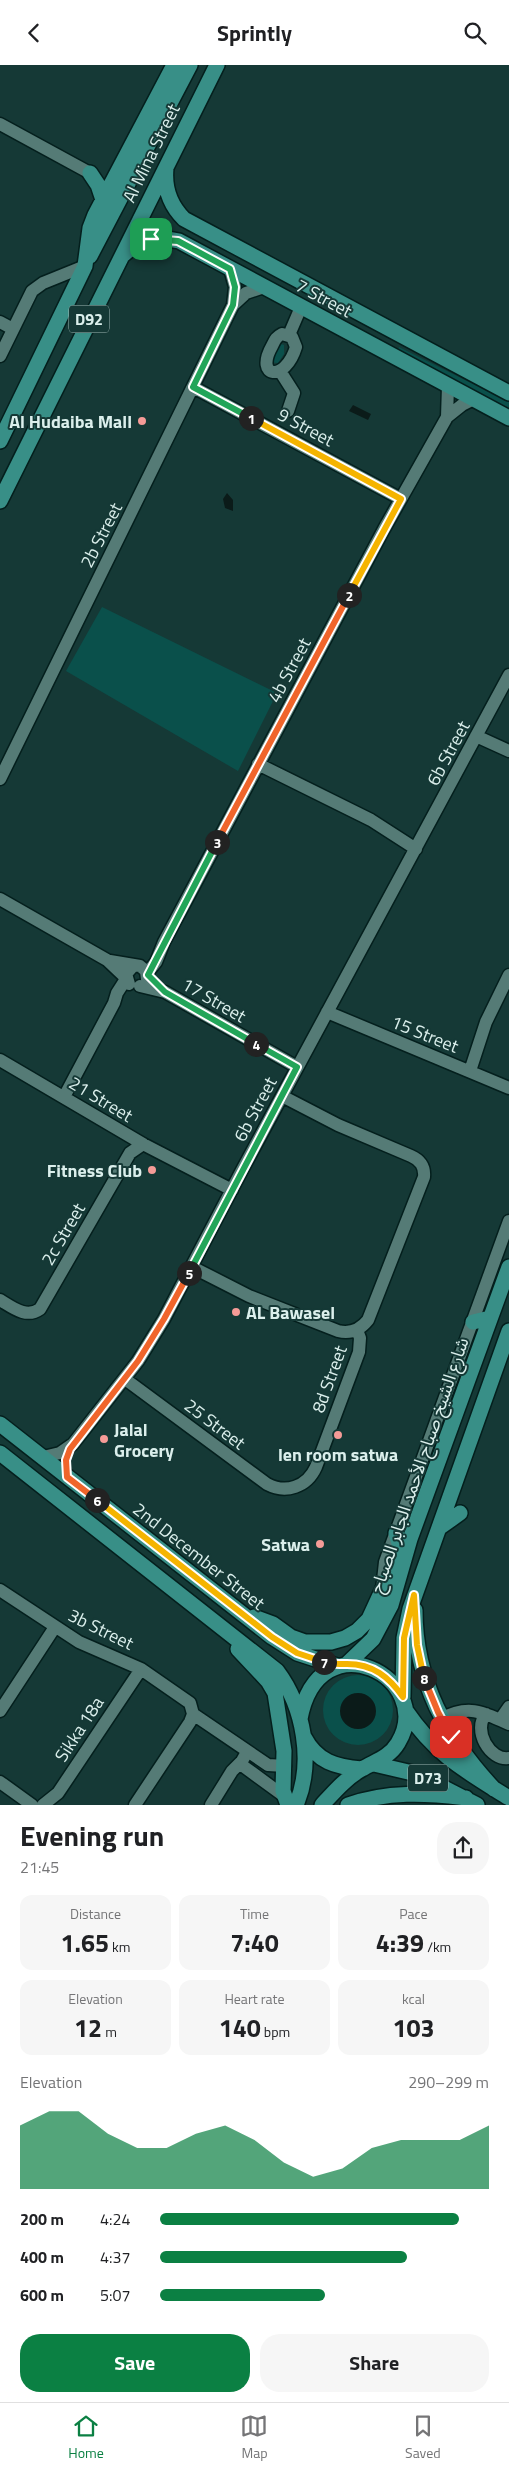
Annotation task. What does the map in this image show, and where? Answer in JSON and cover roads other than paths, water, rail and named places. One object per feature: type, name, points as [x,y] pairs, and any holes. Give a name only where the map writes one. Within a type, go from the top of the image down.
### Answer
[{"type":"main road","name":"Al Mina Street","points":[[0,441],[85,266],[90,228],[174,65]]},
{"type":"main road","points":[[85,266],[190,65]]},
{"type":"main road","name":"Al Mina Street","points":[[0,501],[168,160],[217,65]]},
{"type":"main road","name":"7 Street","points":[[168,160],[166,170],[167,192],[177,212],[184,219],[374,323],[509,393]]},
{"type":"main road","points":[[90,173],[104,175],[120,172]]},
{"type":"main road","points":[[90,173],[98,185],[103,201]]},
{"type":"main road","name":"7 Street","points":[[120,258],[130,249],[151,239],[178,241],[509,418]]},
{"type":"main road","points":[[319,317],[326,310],[335,310],[362,323],[374,323]]},
{"type":"main road","name":"شارع الشيخ صباح الأحمد الجابر الصباح","points":[[341,1665],[373,1639],[386,1617],[404,1560],[509,1267]]},
{"type":"main road","points":[[473,1322],[490,1318]]},
{"type":"main road","points":[[322,1805],[368,1766],[388,1755],[398,1743],[404,1704],[404,1638],[414,1595],[509,1331]]},
{"type":"main road","name":"2nd December Street","points":[[0,1424],[272,1637],[297,1653],[341,1665]]},
{"type":"main road","points":[[0,1453],[217,1625],[252,1650],[276,1671],[291,1694],[309,1746],[318,1757],[339,1767],[368,1766]]},
{"type":"main road","points":[[439,1528],[460,1513]]},
{"type":"main road","points":[[244,1614],[273,1624],[298,1640],[312,1643],[330,1642],[350,1636],[364,1625],[374,1612],[386,1580],[404,1560],[396,1533]]},
{"type":"main road","points":[[414,1595],[421,1665],[430,1696],[445,1725],[472,1765],[494,1789]]},
{"type":"main road","points":[[217,1625],[268,1681],[275,1693],[289,1802]]},
{"type":"main road","points":[[289,1802],[304,1776],[301,1726],[307,1692],[315,1681],[326,1672],[341,1665],[364,1665],[380,1672],[393,1683],[404,1704]]},
{"type":"main road","name":"D73","points":[[404,1704],[420,1731],[439,1752],[509,1798]]},
{"type":"main road","name":"D73","points":[[368,1766],[417,1774],[471,1801]]},
{"type":"main road","points":[[348,1805],[399,1794],[428,1794],[471,1801]]},
{"type":"street","points":[[1,127],[90,173]]},
{"type":"street","points":[[0,357],[28,296],[37,287],[85,266]]},
{"type":"street","name":"2b Street","points":[[0,779],[233,305],[235,287],[230,269]]},
{"type":"street","name":"2b Street","points":[[233,305],[246,293],[264,287]]},
{"type":"street","points":[[289,335],[301,307]]},
{"type":"street","points":[[0,322],[13,329]]},
{"type":"street","points":[[282,334],[289,335],[294,340],[296,347],[286,367],[280,371],[269,369],[265,359],[276,337],[282,334]]},
{"type":"street","points":[[280,371],[294,393],[288,411]]},
{"type":"street","name":"4b Street","points":[[447,417],[448,386]]},
{"type":"street","name":"9 Street","points":[[193,387],[401,499]]},
{"type":"street","name":"4b Street","points":[[64,1097],[114,1003],[164,942],[260,760],[447,417],[462,405],[474,399]]},
{"type":"street","name":"6b Street","points":[[67,1477],[66,1460],[74,1444],[125,1379],[151,1340],[190,1271],[297,1067],[509,675]]},
{"type":"street","points":[[478,733],[509,746]]},
{"type":"street","points":[[478,733],[509,751]]},
{"type":"street","points":[[260,760],[418,846]]},
{"type":"street","name":"17 Street","points":[[0,899],[297,1067]]},
{"type":"street","points":[[466,1070],[486,1022],[509,975]]},
{"type":"street","name":"15 Street","points":[[328,1012],[509,1088]]},
{"type":"street","name":"21 Street","points":[[0,1060],[230,1193]]},
{"type":"street","name":"8d Street","points":[[280,1099],[403,1153],[421,1169],[424,1177],[370,1315],[365,1324],[357,1330],[360,1343],[359,1352],[313,1472],[304,1482],[288,1489]]},
{"type":"street","name":"2c Street","points":[[0,1300],[23,1313],[32,1313],[40,1309],[130,1153],[143,1144]]},
{"type":"street","points":[[382,1590],[383,1569],[509,1221]]},
{"type":"street","points":[[190,1271],[338,1331],[348,1332],[357,1330]]},
{"type":"street","name":"25 Street","points":[[125,1379],[266,1484],[277,1489],[288,1489]]},
{"type":"street","name":"6b Street","points":[[43,1457],[60,1453],[74,1444]]},
{"type":"street","name":"3b Street","points":[[1,1593],[84,1645],[141,1669],[187,1699],[193,1714]]},
{"type":"street","points":[[0,1711],[55,1627]]},
{"type":"street","name":"Sikka 18a","points":[[43,1805],[58,1793],[141,1669]]},
{"type":"street","points":[[445,1725],[469,1710],[506,1721],[509,1707]]},
{"type":"street","points":[[135,1805],[190,1722],[193,1714],[245,1757],[270,1767],[285,1766]]},
{"type":"street","points":[[486,1714],[480,1726],[481,1736],[496,1755],[502,1759],[509,1759]]},
{"type":"street","points":[[245,1757],[245,1767],[289,1802]]},
{"type":"street","points":[[211,1805],[232,1771],[245,1757]]},
{"type":"street","points":[[0,1783],[26,1803]]},
{"type":"place","name":"Al Hudaiba Mall","points":[[142,421]]},
{"type":"place","name":"Fitness Club","points":[[152,1170]]},
{"type":"place","name":"AL Bawasel","points":[[236,1312]]},
{"type":"place","name":"len room satwa","points":[[338,1435]]},
{"type":"place","name":"Jalal Grocery","points":[[104,1439]]},
{"type":"place","name":"Satwa","points":[[320,1544]]}]
